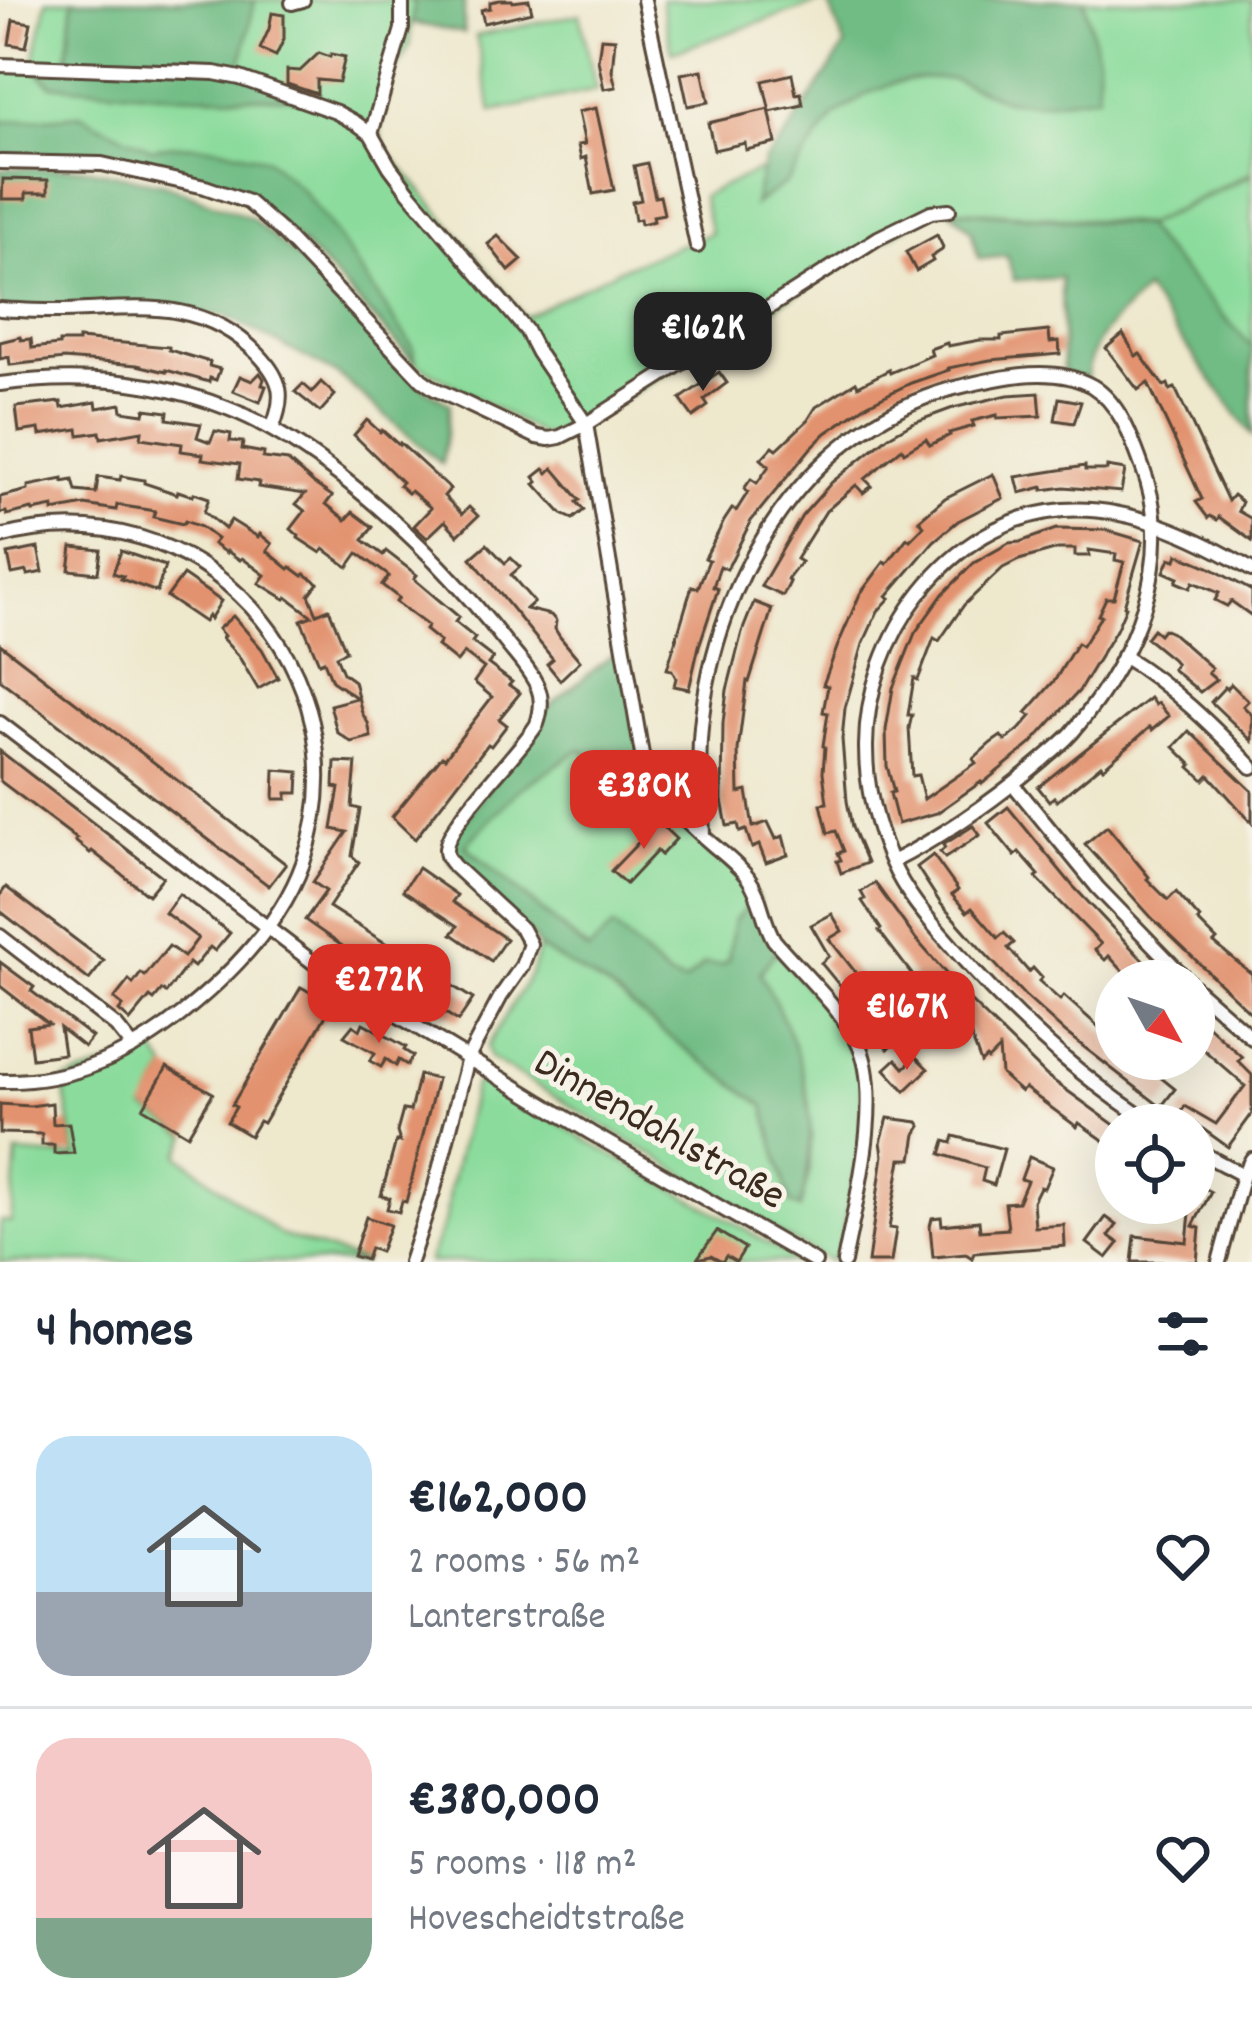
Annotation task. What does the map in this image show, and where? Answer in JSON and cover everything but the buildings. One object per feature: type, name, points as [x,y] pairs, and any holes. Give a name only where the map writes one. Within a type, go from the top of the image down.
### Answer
[{"type":"street","points":[[371,134],[402,29],[402,0]]},
{"type":"street","points":[[644,0],[697,247]]},
{"type":"street","points":[[0,65],[226,74],[336,112],[371,134],[408,190],[526,330],[586,424],[642,754],[652,778],[667,802],[749,880],[760,896],[774,940],[844,1022],[864,1057],[869,1107],[844,1262]]},
{"type":"street","points":[[0,162],[102,164],[248,202],[435,389],[549,439],[586,424],[878,238],[932,212],[950,210]]},
{"type":"street","points":[[0,309],[162,308],[222,325],[260,356],[278,382],[281,408],[272,429]]},
{"type":"street","points":[[703,836],[699,768],[705,693],[720,636],[743,575],[770,525],[802,484],[834,451],[902,406],[986,380],[1043,374],[1075,378],[1102,393],[1124,422],[1145,473],[1158,545],[1148,594],[1106,688],[1072,733],[1013,784],[892,862]]},
{"type":"street","points":[[0,384],[74,378],[145,385],[202,399],[272,429],[326,465],[392,520],[491,625],[537,685],[541,707],[537,724],[457,825],[446,847],[448,860],[522,929],[530,944],[469,1058],[410,1262]]},
{"type":"street","points":[[1123,1104],[997,997],[913,900],[892,862],[872,807],[867,774],[869,715],[884,653],[924,586],[975,541],[1000,527],[1034,515],[1095,511],[1155,523],[1252,570]]},
{"type":"street","points":[[0,537],[77,527],[127,533],[214,573],[246,600],[293,667],[308,706],[318,771],[314,817],[301,868],[278,913],[226,975],[172,1022],[93,1068],[34,1081],[0,1082]]},
{"type":"street","points":[[1123,656],[1196,712],[1252,767]]},
{"type":"street","name":"Dinnendahlstraße","points":[[0,723],[323,970],[815,1262]]},
{"type":"street","points":[[1013,784],[1098,888],[1168,960]]},
{"type":"street","points":[[0,936],[116,1025],[133,1047]]},
{"type":"street","points":[[1215,1006],[1252,1039]]},
{"type":"street","points":[[1219,1262],[1243,1175],[1252,1159]]},
{"type":"street","points":[[1215,1160],[1243,1175]]},
{"type":"green space","points":[[47,0],[73,0],[67,62],[33,67],[51,85],[291,97],[239,68],[255,0],[411,0],[409,47],[390,81],[380,131],[385,148],[524,317],[619,269],[711,233],[702,196],[765,168],[755,204],[786,183],[834,116],[865,95],[892,83],[953,79],[1006,100],[1092,32],[1084,0],[1252,0],[1252,172],[1146,224],[949,209],[931,212],[584,423],[544,436],[414,362],[260,206],[202,176],[84,157],[0,158],[0,65],[33,65]]},
{"type":"green space","points":[[73,0],[255,0],[240,68],[293,98],[52,85],[33,66],[67,62]]},
{"type":"green space","points":[[411,0],[464,0],[464,33],[412,23]]},
{"type":"green space","points":[[661,0],[845,0],[818,3],[672,52]]},
{"type":"green space","points":[[1084,0],[1098,57],[1098,95],[1036,103],[1006,100],[953,79],[892,83],[834,116],[786,183],[754,205],[764,161],[784,139],[845,46],[828,2]]},
{"type":"green space","points":[[580,14],[596,90],[492,112],[476,36]]},
{"type":"green space","points":[[81,115],[151,149],[217,147],[267,159],[303,191],[327,222],[412,346],[416,362],[260,205],[202,176],[83,156],[0,154],[0,122]]},
{"type":"green space","points":[[83,168],[164,184],[251,218],[311,270],[419,385],[450,404],[442,464],[337,374],[226,316],[157,310],[0,314],[0,169]]},
{"type":"green space","points":[[1252,175],[1252,347],[1145,226]]},
{"type":"green space","points":[[950,210],[1145,226],[1252,347],[1252,435],[1145,290],[1099,339],[1087,379],[1063,372],[1061,278],[1014,280],[1007,256],[979,259],[971,230]]},
{"type":"green space","points":[[622,647],[650,780],[643,791],[580,749],[517,791],[465,846],[588,951],[613,927],[668,977],[685,982],[704,964],[728,961],[734,920],[757,898],[776,951],[760,973],[799,1059],[810,1114],[800,1208],[790,1203],[764,1106],[610,989],[539,948],[532,936],[450,861],[451,840],[542,712]]},
{"type":"green space","points":[[581,749],[642,790],[650,780],[757,898],[734,920],[728,961],[704,964],[686,982],[668,977],[613,928],[589,951],[465,845],[517,791]]},
{"type":"green space","points":[[539,948],[610,989],[764,1106],[790,1202],[800,1208],[810,1170],[811,1135],[787,1028],[760,973],[776,951],[840,1029],[861,1079],[858,1154],[838,1252],[830,1261],[490,1058],[487,1047],[532,971]]},
{"type":"green space","points":[[150,1044],[167,1068],[144,1109],[188,1136],[179,1155],[280,1235],[365,1262],[0,1262],[0,1221],[11,1222],[17,1153],[76,1157],[63,1081],[111,1065]]},
{"type":"green space","points":[[495,1081],[587,1141],[799,1262],[428,1262],[446,1218],[474,1087]]}]
